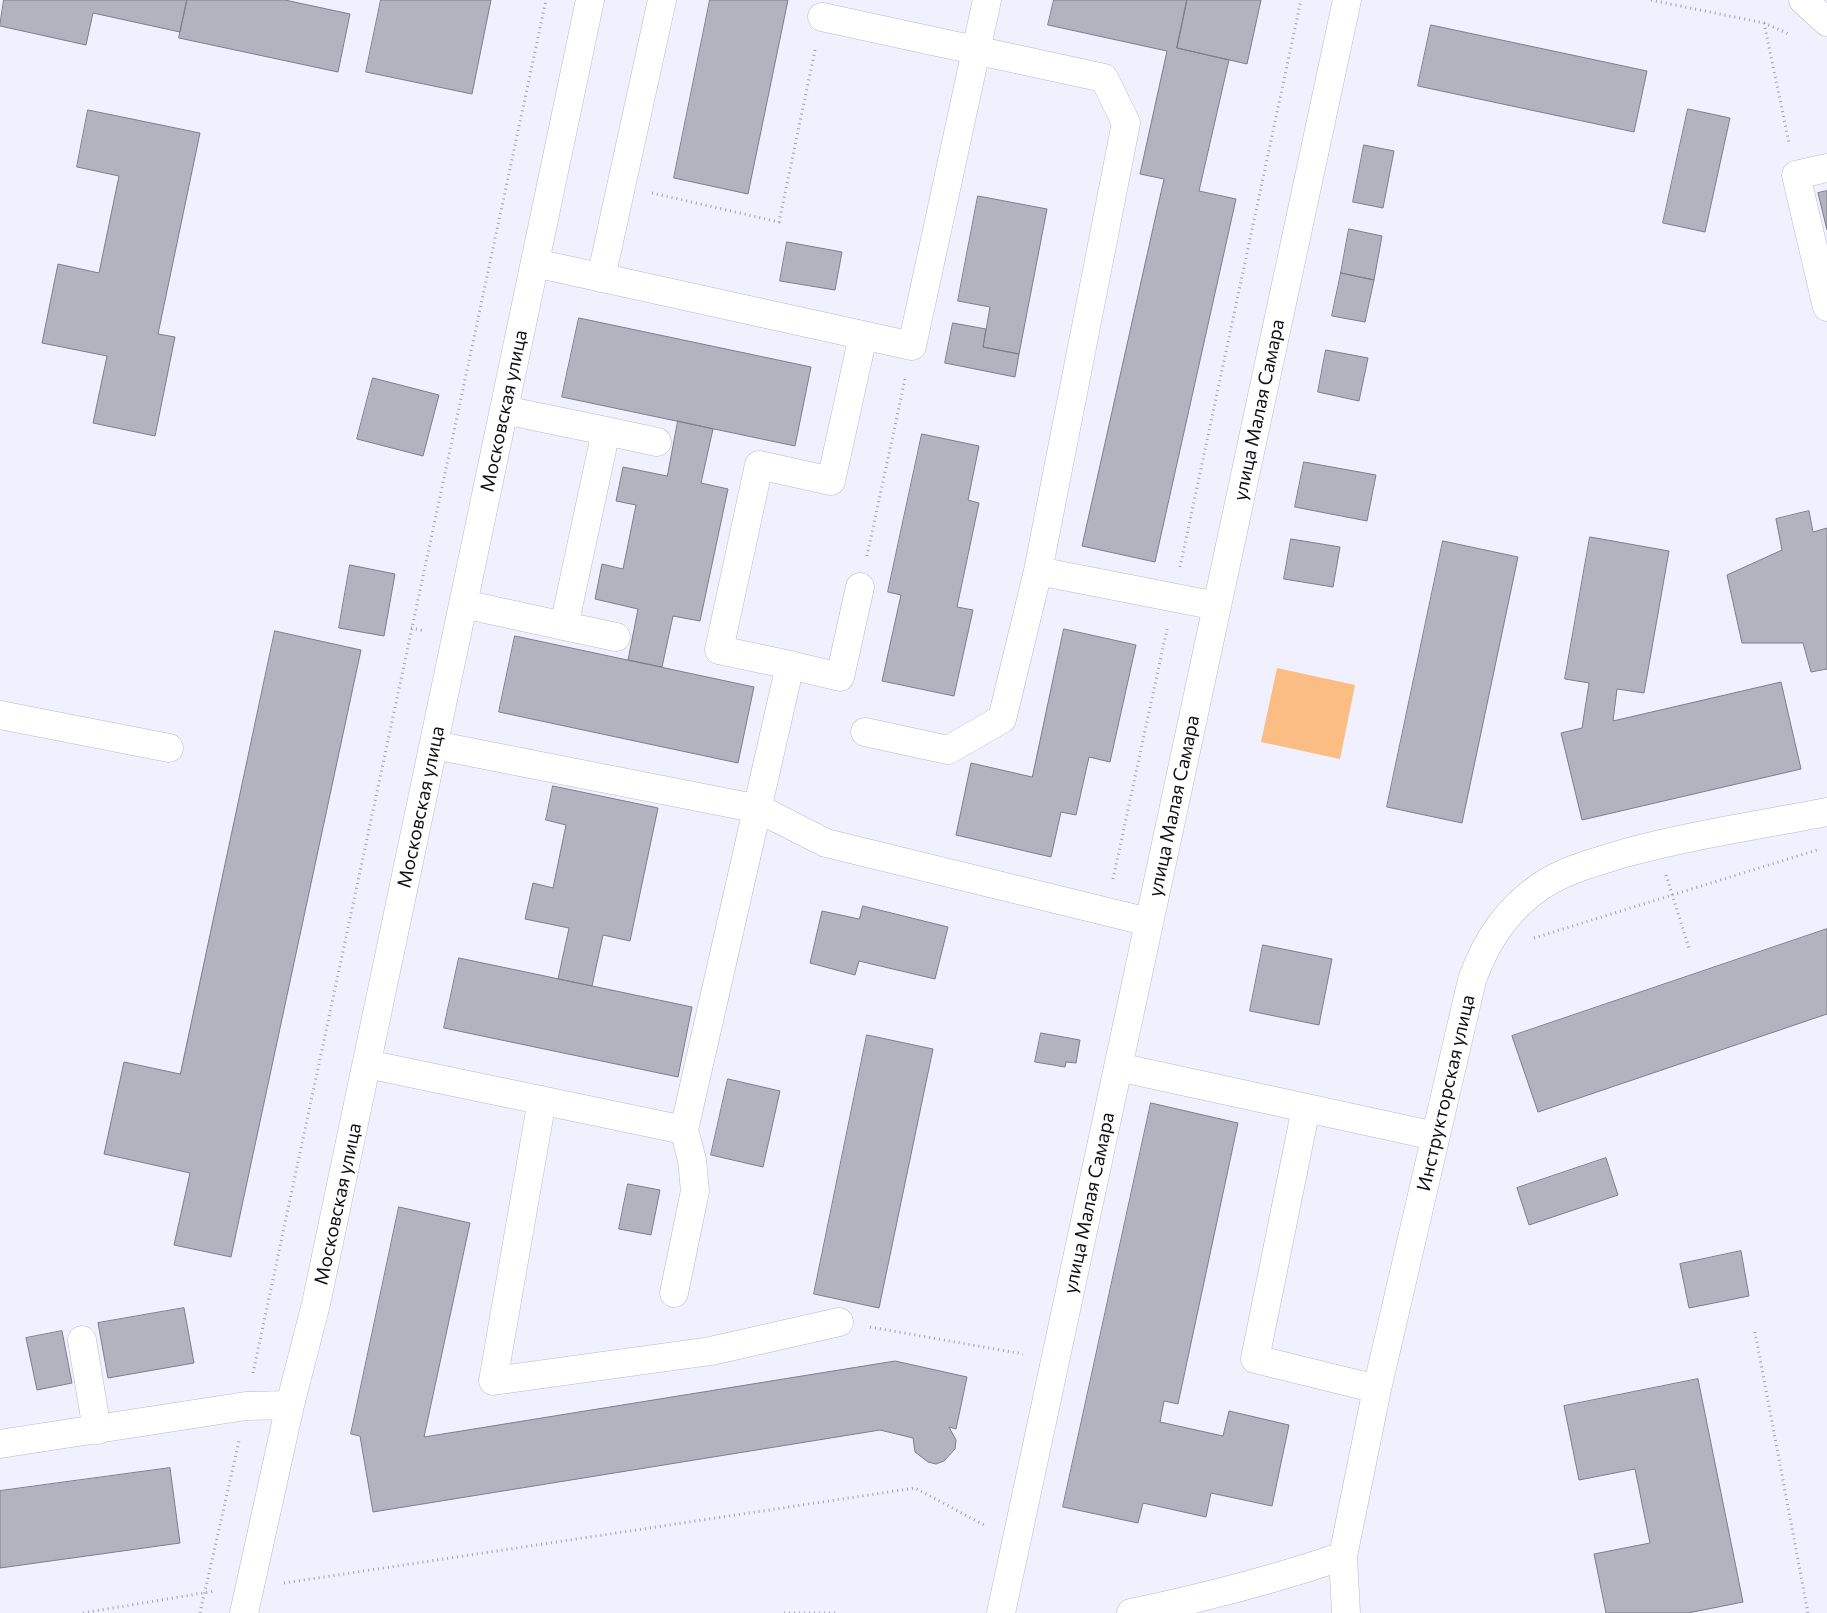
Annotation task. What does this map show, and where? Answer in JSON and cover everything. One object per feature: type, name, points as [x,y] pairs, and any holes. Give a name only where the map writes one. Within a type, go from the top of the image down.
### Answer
[{"type":"street","name":"Московская улица","points":[[244,1613],[290,1405],[316,1304],[590,0]]},
{"type":"street","points":[[601,278],[662,0]]},
{"type":"street","points":[[535,264],[912,346],[987,0]]},
{"type":"street","name":"улица Малая Самара","points":[[1001,1613],[1346,0]]},
{"type":"street","points":[[1803,0],[1827,22]]},
{"type":"street","points":[[822,17],[1104,78],[1126,123],[1038,571],[1002,719],[948,750],[865,732]]},
{"type":"street","points":[[1827,168],[1796,175],[1827,307]]},
{"type":"street","points":[[860,587],[840,677],[719,650],[759,465],[831,481],[863,336]]},
{"type":"street","points":[[504,410],[657,442]]},
{"type":"street","points":[[564,626],[606,431]]},
{"type":"street","points":[[1038,571],[1217,606]]},
{"type":"street","points":[[463,604],[616,637]]},
{"type":"street","points":[[674,1293],[695,1191],[692,1160],[684,1130],[790,665]]},
{"type":"street","points":[[0,715],[169,748]]},
{"type":"street","points":[[434,745],[758,809],[826,843],[1149,922]]},
{"type":"street","name":"Инструкторская улица","points":[[1346,1613],[1343,1556],[1377,1389],[1435,1136],[1478,964],[1503,921],[1526,897],[1554,878],[1600,861],[1657,845],[1827,812]]},
{"type":"street","points":[[367,1064],[684,1130]]},
{"type":"street","points":[[1118,1067],[1435,1136]]},
{"type":"street","points":[[542,1100],[493,1381],[711,1351],[839,1322]]},
{"type":"street","points":[[1306,1108],[1255,1359],[1377,1389]]},
{"type":"street","points":[[82,1340],[97,1430]]},
{"type":"street","points":[[0,1444],[246,1406],[290,1405]]},
{"type":"street","points":[[1131,1613],[1209,1597],[1278,1578],[1343,1556]]},
{"type":"path","points":[[200,1613],[246,1406],[546,0]]},
{"type":"path","points":[[1106,911],[1301,0]]},
{"type":"path","points":[[1651,0],[1764,23],[1795,38]]},
{"type":"path","points":[[621,186],[779,222],[822,17]]},
{"type":"path","points":[[1764,23],[1796,175]]},
{"type":"path","points":[[860,587],[912,346]]},
{"type":"path","points":[[1527,940],[1818,849]]},
{"type":"path","points":[[839,1322],[1055,1360]]},
{"type":"path","points":[[1755,1332],[1808,1613]]},
{"type":"path","points":[[83,1613],[205,1592],[915,1488],[1016,1542]]},
{"type":"path","points":[[784,1613],[807,1611],[835,1613]]},
{"type":"shaded area","points":[[1277,668],[1355,685],[1340,759],[1261,742]]},
{"type":"building","points":[[4,0],[187,0],[180,32],[93,13],[86,45],[0,26]]},
{"type":"building","points":[[187,0],[285,0],[350,14],[338,72],[179,38]]},
{"type":"building","points":[[381,0],[491,0],[472,94],[366,72]]},
{"type":"building","points":[[710,0],[788,0],[748,194],[674,178]]},
{"type":"building","points":[[1054,0],[1187,0],[1177,48],[1229,60],[1199,191],[1236,199],[1155,562],[1082,546],[1164,179],[1140,174],[1167,51],[1048,25]]},
{"type":"building","points":[[1187,0],[1261,0],[1247,64],[1177,48]]},
{"type":"building","points":[[1431,25],[1647,71],[1634,132],[1418,86]]},
{"type":"building","points":[[1688,109],[1730,118],[1705,232],[1663,223]]},
{"type":"building","points":[[88,110],[200,133],[158,334],[175,337],[155,436],[93,423],[107,356],[42,343],[58,264],[99,273],[119,176],[77,167]]},
{"type":"building","points":[[1364,145],[1394,151],[1383,208],[1353,202]]},
{"type":"building","points":[[1827,191],[1827,230],[1818,193]]},
{"type":"building","points":[[978,196],[1047,209],[1019,354],[983,347],[990,307],[958,301]]},
{"type":"building","points":[[1349,229],[1382,236],[1374,280],[1341,273]]},
{"type":"building","points":[[787,242],[842,252],[835,290],[780,281]]},
{"type":"building","points":[[1341,273],[1374,280],[1365,322],[1332,316]]},
{"type":"building","points":[[579,318],[811,367],[795,446],[562,397]]},
{"type":"building","points":[[953,323],[986,329],[983,347],[1019,354],[1015,377],[945,363]]},
{"type":"building","points":[[1326,350],[1368,358],[1359,401],[1318,392]]},
{"type":"building","points":[[373,378],[439,395],[423,456],[357,439]]},
{"type":"building","points":[[678,421],[713,429],[701,483],[728,489],[700,621],[673,616],[662,667],[628,660],[638,609],[595,599],[602,564],[623,569],[636,505],[616,501],[623,467],[667,476]]},
{"type":"building","points":[[922,434],[979,446],[968,500],[979,503],[957,607],[973,610],[954,696],[882,681],[901,595],[888,592]]},
{"type":"building","points":[[1304,462],[1376,475],[1367,521],[1295,507]]},
{"type":"building","points":[[1809,511],[1813,532],[1827,528],[1827,669],[1811,672],[1803,643],[1742,643],[1727,575],[1782,550],[1776,519]]},
{"type":"building","points":[[1590,537],[1669,551],[1644,693],[1617,689],[1613,721],[1781,682],[1801,769],[1582,820],[1561,733],[1582,728],[1589,683],[1565,679]]},
{"type":"building","points":[[1291,539],[1340,547],[1333,587],[1284,579]]},
{"type":"building","points":[[1443,541],[1518,557],[1462,823],[1387,807]]},
{"type":"building","points":[[350,565],[395,574],[384,636],[339,628]]},
{"type":"building","points":[[1064,629],[1136,645],[1110,762],[1089,757],[1076,815],[1061,812],[1051,857],[956,835],[971,763],[1032,777]]},
{"type":"building","points":[[275,631],[361,650],[231,1257],[174,1245],[190,1173],[104,1154],[124,1062],[180,1074]]},
{"type":"building","points":[[515,636],[754,687],[738,763],[499,712]]},
{"type":"building","points":[[553,786],[658,808],[630,941],[603,935],[592,986],[558,979],[569,928],[525,919],[533,883],[553,888],[566,825],[546,820]]},
{"type":"building","points":[[863,906],[948,927],[935,979],[859,961],[855,975],[810,963],[822,911],[859,919]]},
{"type":"building","points":[[1827,929],[1827,1014],[1538,1112],[1512,1036]]},
{"type":"building","points":[[1263,945],[1332,959],[1319,1025],[1250,1011]]},
{"type":"building","points":[[459,958],[692,1007],[678,1077],[444,1028]]},
{"type":"building","points":[[1041,1033],[1080,1040],[1076,1063],[1066,1062],[1065,1067],[1035,1062]]},
{"type":"building","points":[[867,1035],[933,1049],[879,1308],[814,1294]]},
{"type":"building","points":[[728,1079],[780,1091],[763,1167],[711,1155]]},
{"type":"building","points":[[1151,1103],[1238,1123],[1178,1404],[1164,1401],[1160,1422],[1223,1436],[1229,1411],[1289,1425],[1272,1506],[1211,1493],[1206,1517],[1143,1503],[1138,1523],[1063,1507]]},
{"type":"building","points":[[1606,1158],[1618,1195],[1529,1225],[1517,1188]]},
{"type":"building","points":[[628,1184],[660,1190],[651,1235],[619,1229]]},
{"type":"building","points":[[399,1207],[470,1223],[424,1437],[895,1361],[967,1377],[956,1429],[949,1427],[956,1440],[955,1449],[944,1461],[936,1464],[928,1462],[915,1452],[913,1438],[880,1430],[373,1512],[360,1436],[351,1434]]},
{"type":"building","points":[[1741,1251],[1749,1296],[1689,1308],[1680,1264]]},
{"type":"building","points":[[184,1308],[194,1363],[108,1378],[98,1323]]},
{"type":"building","points":[[62,1331],[72,1383],[37,1390],[26,1338]]},
{"type":"building","points":[[1698,1379],[1743,1602],[1688,1613],[1606,1613],[1594,1554],[1650,1543],[1635,1469],[1579,1480],[1564,1406]]},
{"type":"building","points":[[170,1468],[180,1543],[0,1568],[0,1491]]}]
